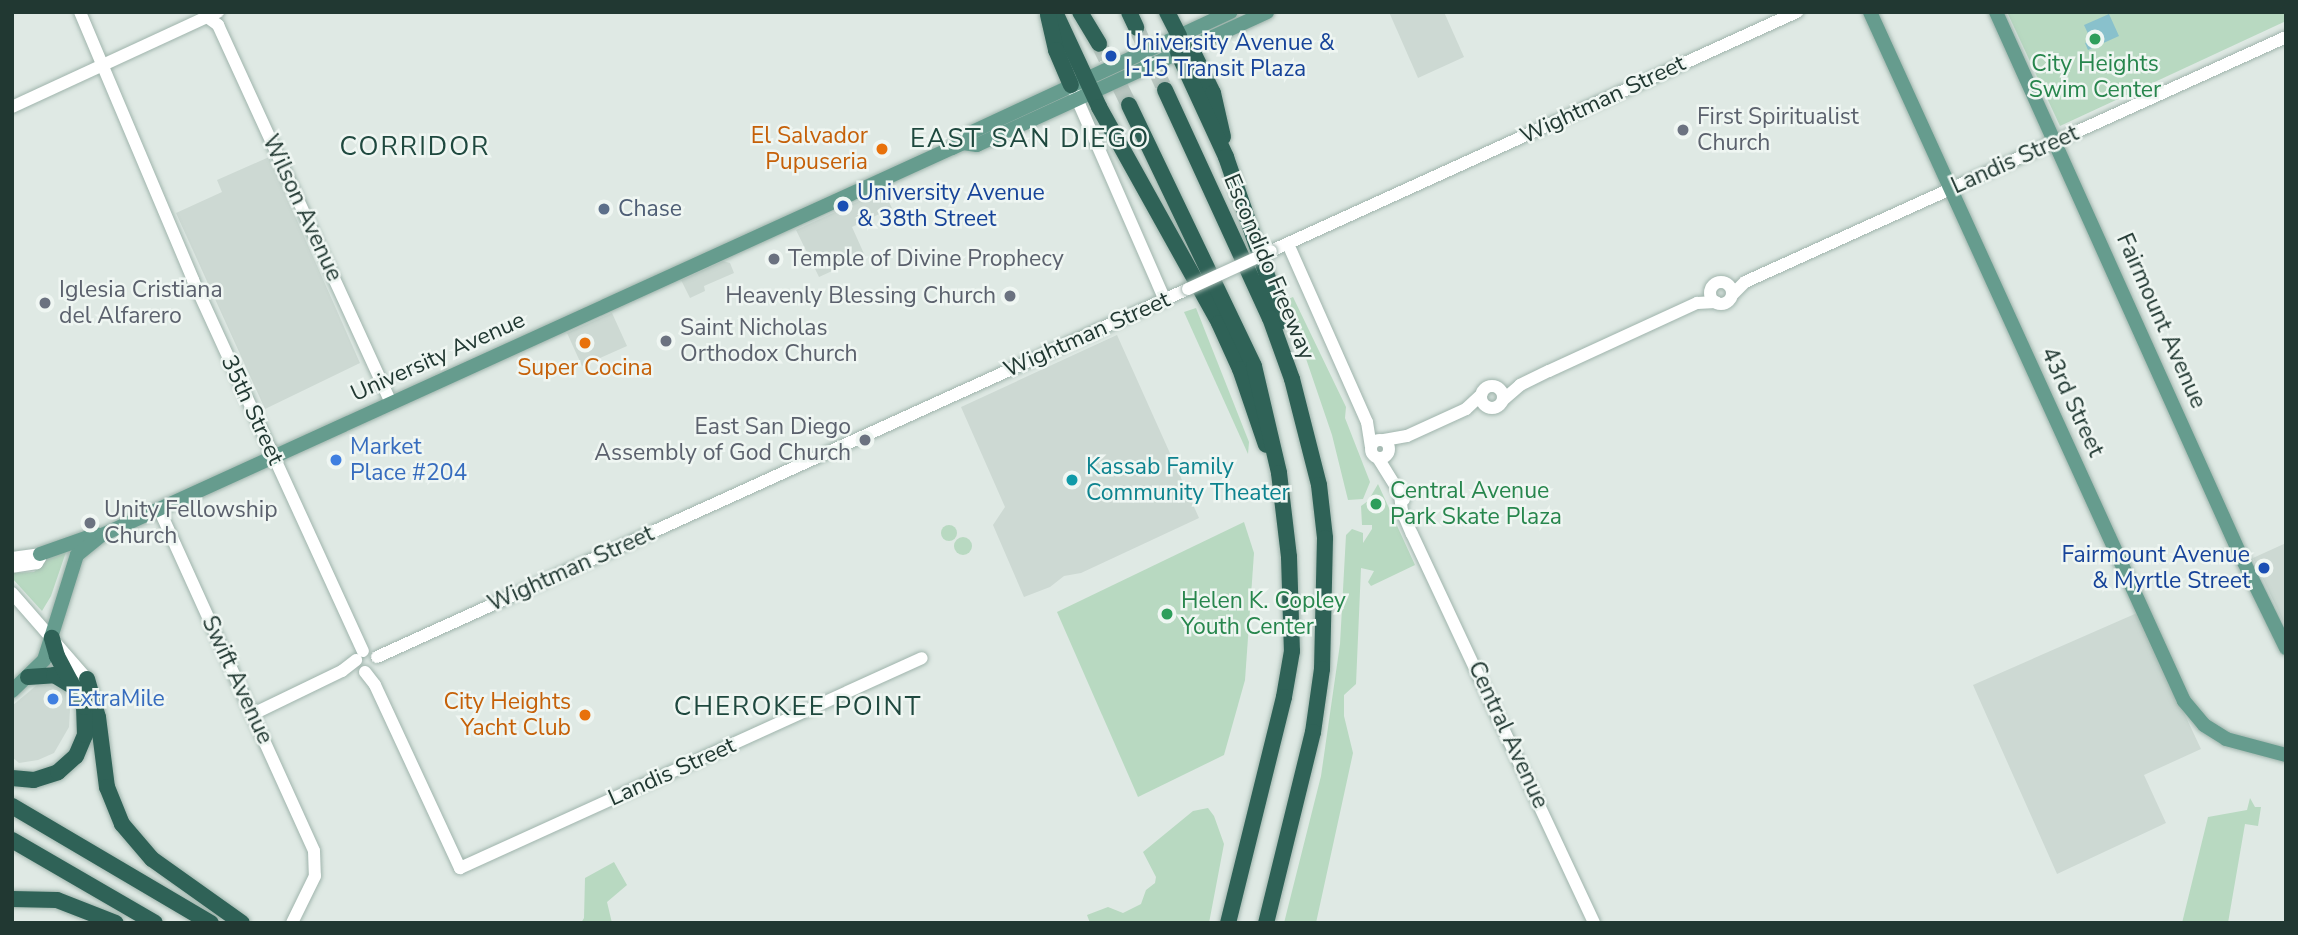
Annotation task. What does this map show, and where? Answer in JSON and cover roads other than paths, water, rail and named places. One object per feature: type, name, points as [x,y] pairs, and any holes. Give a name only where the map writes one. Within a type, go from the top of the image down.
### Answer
[{"type":"highway","points":[[1047,12],[1056,50],[1074,92]]},
{"type":"highway","points":[[1055,12],[1090,85],[1219,323],[1240,369],[1261,434],[1279,473]]},
{"type":"highway","points":[[1082,12],[1099,44]]},
{"type":"highway","points":[[1167,12],[1179,36]]},
{"type":"highway","points":[[1184,51],[1213,93],[1226,157],[1272,290],[1292,379]]},
{"type":"highway","name":"Escondido Freeway","points":[[1165,90],[1270,318],[1292,379],[1319,485],[1325,538],[1325,618],[1315,719],[1266,923]]},
{"type":"highway","points":[[1129,105],[1254,366],[1279,473],[1289,558],[1292,651],[1284,697],[1228,923]]},
{"type":"highway","points":[[52,638],[57,656],[81,683],[98,717],[107,787],[122,824],[152,859],[242,923]]},
{"type":"highway","points":[[28,677],[54,675],[81,683]]},
{"type":"highway","points":[[12,778],[21,781],[46,777],[58,772],[76,756],[86,725],[81,683]]},
{"type":"highway","points":[[12,806],[211,923]]},
{"type":"highway","points":[[12,840],[155,923]]},
{"type":"highway","points":[[12,899],[57,900],[116,923]]},
{"type":"main road","name":"University Avenue","points":[[1090,85],[1179,36],[1231,12]]},
{"type":"main road","name":"University Avenue","points":[[12,691],[44,660],[73,562],[88,544],[102,535],[963,143],[972,132],[1184,51],[1250,16],[1267,12]]},
{"type":"main road","name":"43rd Street","points":[[1870,12],[2184,701],[2204,725],[2226,739],[2286,755]]},
{"type":"main road","name":"Fairmount Avenue","points":[[1996,12],[2239,552],[2286,648]]},
{"type":"main road","points":[[1179,36],[1184,51]]},
{"type":"main road","points":[[40,554],[94,533],[102,535]]},
{"type":"street","name":"35th Street","points":[[80,12],[193,281],[460,868]]},
{"type":"street","name":"Wightman Street","points":[[253,714],[342,671],[366,663],[1797,12]]},
{"type":"street","points":[[12,107],[213,15]]},
{"type":"street","name":"Wilson Avenue","points":[[213,15],[391,403]]},
{"type":"street","name":"Landis Street","points":[[1730,289],[2286,37]]},
{"type":"street","points":[[1074,92],[1165,300]]},
{"type":"street","points":[[1288,244],[1367,422],[1382,448],[1483,401],[1487,387],[1500,394]]},
{"type":"street","points":[[1500,394],[1713,296],[1717,283],[1730,289],[1726,303],[1713,296]]},
{"type":"street","points":[[1483,401],[1497,408],[1500,394]]},
{"type":"street","name":"Central Avenue","points":[[1382,448],[1391,475],[1412,517],[1421,546],[1594,923]]},
{"type":"street","name":"Swift Avenue","points":[[159,509],[314,851],[314,876],[292,923]]},
{"type":"street","points":[[12,558],[40,554],[37,563],[12,567]]},
{"type":"street","points":[[12,593],[52,638]]},
{"type":"street","name":"Landis Street","points":[[460,868],[922,658]]},
{"type":"water","points":[[2109,14],[2119,36],[2088,50],[2085,43],[2091,40],[2084,25]]},
{"type":"tunnel","points":[[1136,27],[1165,90]]},
{"type":"tunnel","points":[[1099,44],[1129,105]]},
{"type":"place","name":"City Heights Swim Center","points":[[2095,39]]},
{"type":"place","name":"University Avenue & I-15 Transit Plaza","points":[[1111,56]]},
{"type":"place","name":"First Spiritualist Church","points":[[1683,130]]},
{"type":"place","name":"El Salvador Pupuseria","points":[[882,149]]},
{"type":"place","name":"University Avenue & 38th Street","points":[[843,206]]},
{"type":"place","name":"Chase","points":[[604,209]]},
{"type":"place","name":"Temple of Divine Prophecy","points":[[774,259]]},
{"type":"place","name":"Heavenly Blessing Church","points":[[1010,296]]},
{"type":"place","name":"Iglesia Cristiana del Alfarero","points":[[45,303]]},
{"type":"place","name":"Saint Nicholas Orthodox Church","points":[[666,341]]},
{"type":"place","name":"Super Cocina","points":[[585,343]]},
{"type":"place","name":"East San Diego Assembly of God Church","points":[[865,440]]},
{"type":"place","name":"Market Place #204","points":[[336,460]]},
{"type":"place","name":"Kassab Family Community Theater","points":[[1072,480]]},
{"type":"place","name":"Central Avenue Park Skate Plaza","points":[[1376,504]]},
{"type":"place","name":"Unity Fellowship Church","points":[[90,523]]},
{"type":"place","name":"Fairmount Avenue & Myrtle Street","points":[[2264,568]]},
{"type":"place","name":"Helen K. Copley Youth Center","points":[[1167,614]]},
{"type":"place","name":"ExtraMile","points":[[53,699]]},
{"type":"place","name":"City Heights Yacht Club","points":[[585,715]]},
{"type":"district","name":"EAST SAN DIEGO","points":[[1030,139]]},
{"type":"district","name":"CORRIDOR","points":[[415,147]]},
{"type":"district","name":"CHEROKEE POINT","points":[[798,707]]}]
